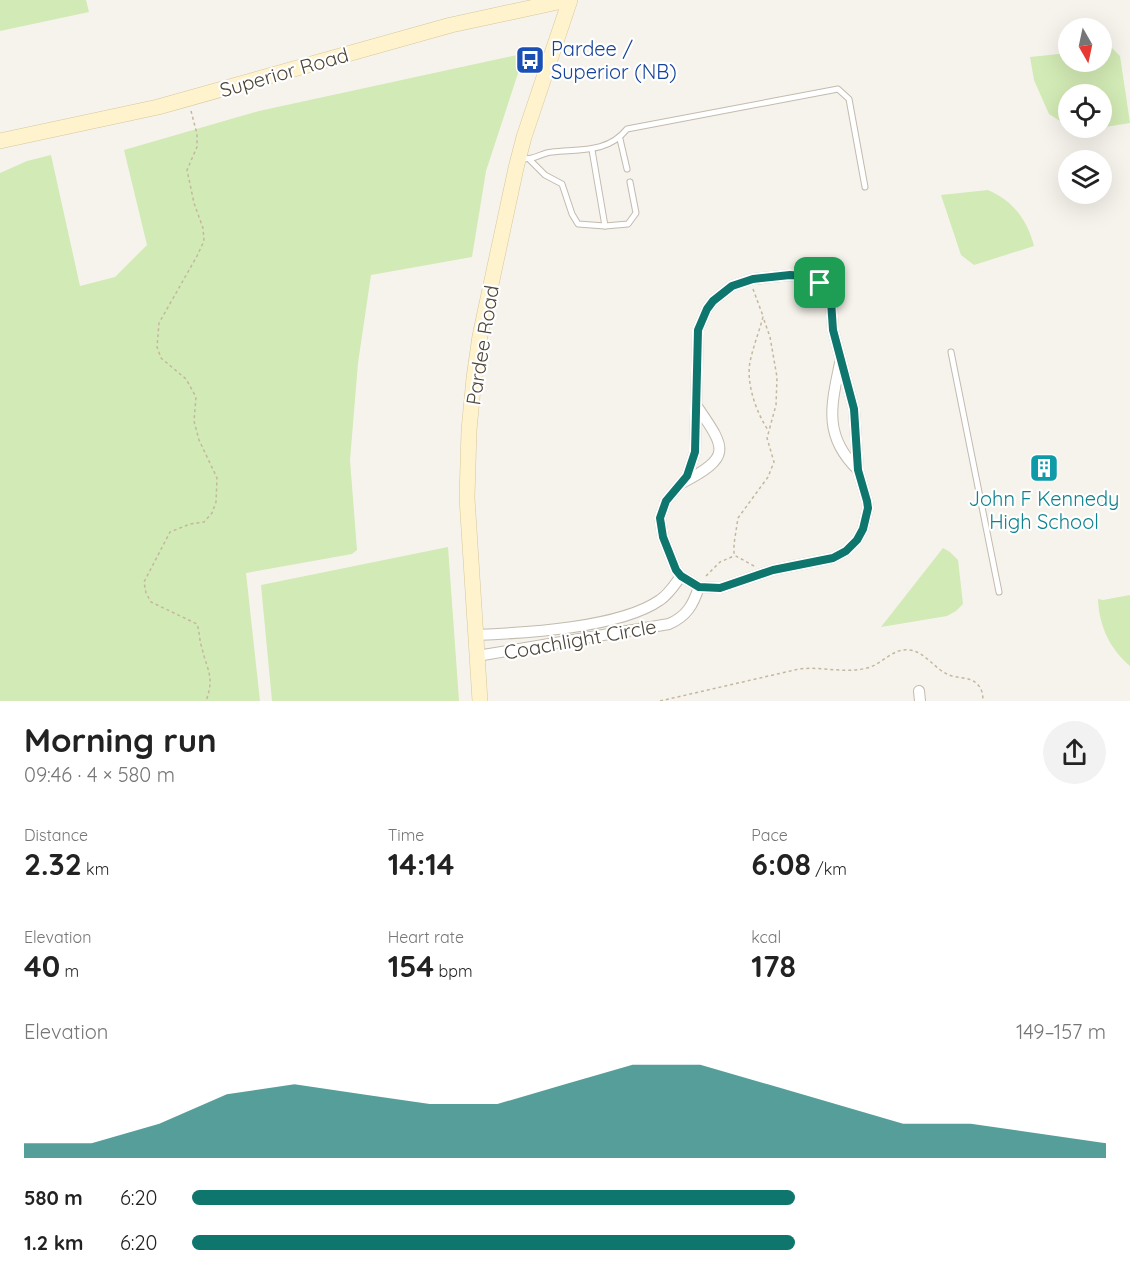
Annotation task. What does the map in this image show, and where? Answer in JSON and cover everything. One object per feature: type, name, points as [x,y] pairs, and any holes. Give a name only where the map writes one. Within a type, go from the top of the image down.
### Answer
[{"type":"main road","name":"Superior Road","points":[[0,141],[188,99],[432,30],[509,11],[568,0]]},
{"type":"main road","name":"Pardee Road","points":[[480,701],[467,498],[471,404],[480,336],[524,159],[524,137],[568,0]]},
{"type":"street","points":[[802,276],[820,283],[831,301],[833,330],[841,361],[854,409],[858,470],[866,493],[868,508],[863,529],[857,540],[846,551],[825,561],[773,570],[720,588],[700,587],[681,576],[672,562],[663,537],[660,518],[666,501],[687,476],[695,452],[696,341],[700,322],[707,309],[718,296],[732,286],[750,279],[802,276]]},
{"type":"street","points":[[841,361],[832,402],[833,432],[841,452],[858,470]]},
{"type":"street","points":[[680,485],[713,465],[720,449],[717,435],[696,405]]},
{"type":"street","name":"Coachlight Circle","points":[[476,635],[563,628],[633,614],[660,600],[681,576]]},
{"type":"street","name":"Coachlight Circle","points":[[477,656],[669,624],[686,614],[700,587]]},
{"type":"lane","points":[[524,159],[550,152],[592,150],[620,138],[627,129],[838,89],[849,99],[865,187]]},
{"type":"lane","points":[[620,138],[627,169]]},
{"type":"lane","points":[[592,150],[605,226]]},
{"type":"lane","points":[[524,159],[545,175],[562,184],[572,214],[578,224],[605,226],[628,224],[636,213],[630,182]]},
{"type":"lane","points":[[951,352],[999,592]]},
{"type":"path","points":[[188,99],[197,134],[197,147],[188,170],[194,203],[203,228],[204,241],[159,323],[157,346],[161,358],[186,379],[195,397],[194,421],[199,440],[217,478],[216,502],[212,513],[204,522],[190,524],[170,532],[144,582],[151,602],[197,624],[211,680],[206,701]]},
{"type":"path","points":[[734,555],[738,518],[773,467],[773,457],[767,440],[776,405],[777,377],[770,337],[750,279]]},
{"type":"path","points":[[763,317],[749,372],[755,401],[768,430]]},
{"type":"path","points":[[734,555],[749,562],[756,569]]},
{"type":"path","points":[[700,587],[714,566],[734,555]]},
{"type":"path","points":[[660,701],[799,669],[814,667],[840,671],[864,669],[874,666],[892,653],[908,650],[922,655],[946,674],[977,683],[984,701]]},
{"type":"green space","points":[[0,0],[86,0],[89,12],[0,31]]},
{"type":"green space","points":[[1112,48],[1120,56],[1130,123],[1112,126],[1112,84],[1058,84],[1058,120],[1049,114],[1034,80],[1030,57],[1058,54],[1058,72],[1112,72]]},
{"type":"green space","points":[[517,55],[523,58],[486,171],[472,257],[371,275],[358,363],[350,460],[357,550],[352,554],[246,573],[260,701],[0,701],[0,173],[27,161],[51,155],[80,286],[115,277],[147,245],[124,150],[259,111]]},
{"type":"green space","points":[[988,190],[1012,205],[1018,212],[1034,246],[974,265],[961,255],[941,195]]},
{"type":"green space","points":[[448,547],[459,701],[272,701],[261,585]]},
{"type":"green space","points":[[943,548],[958,560],[963,604],[947,616],[881,627]]},
{"type":"green space","points":[[1130,595],[1130,666],[1111,644],[1103,628],[1098,599]]},
{"type":"place","name":"Pardee / Superior (NB)","points":[[530,60]]},
{"type":"place","name":"John F Kennedy High School","points":[[1044,468]]},
{"type":"route","points":[[790,275],[807,276],[820,283],[831,301],[833,330],[854,409],[858,470],[866,493],[868,508],[863,529],[857,540],[846,551],[825,561],[773,570],[720,588],[699,587],[681,576],[676,570],[663,537],[660,518],[666,501],[687,476],[693,462],[697,440],[696,341],[700,322],[718,296],[744,281],[790,275]]}]
